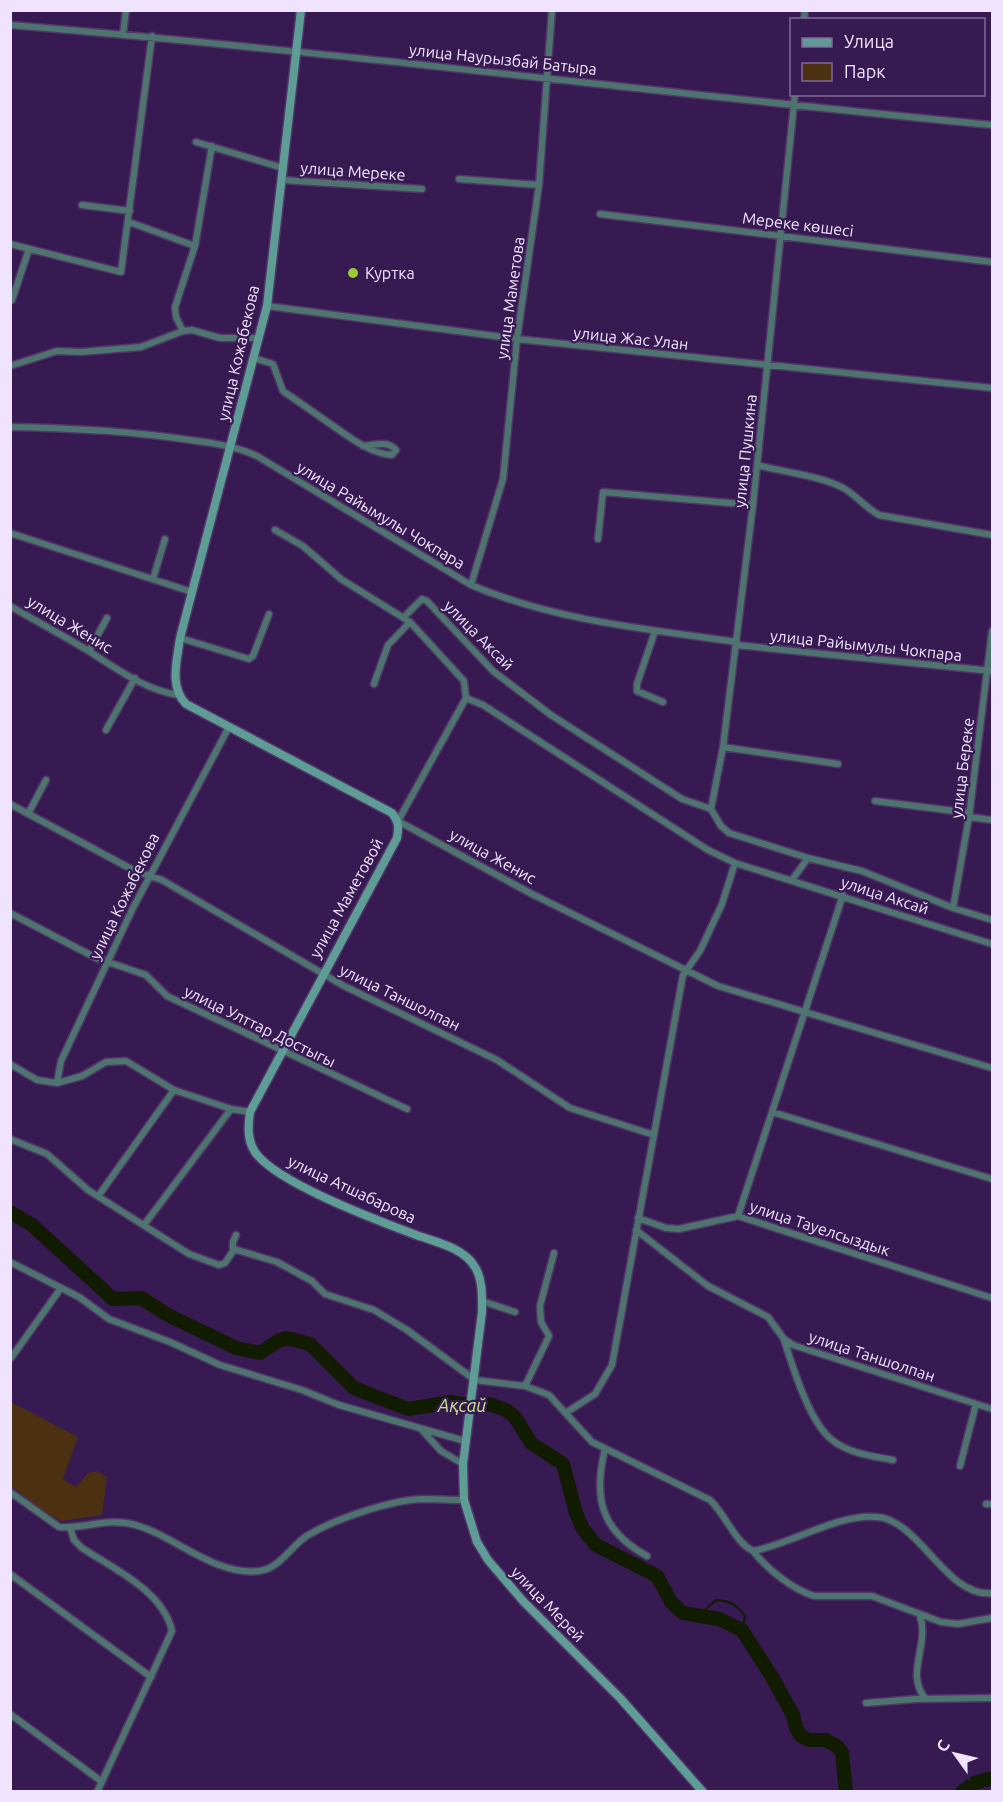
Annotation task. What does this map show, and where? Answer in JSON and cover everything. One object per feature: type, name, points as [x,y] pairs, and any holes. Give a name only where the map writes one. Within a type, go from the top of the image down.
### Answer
[{"type":"main road","name":"улица Кожабекова","points":[[178,695],[175,684],[180,638],[267,306],[301,10]]},
{"type":"main road","name":"улица Женис","points":[[178,695],[186,704],[376,803],[392,813],[398,821]]},
{"type":"main road","name":"улица Маметовой","points":[[250,1112],[322,973],[397,838],[398,821]]},
{"type":"main road","name":"улица Атшабарова","points":[[250,1112],[249,1137],[254,1150],[263,1161],[314,1191],[356,1211],[455,1249],[475,1265],[480,1276],[482,1300],[472,1396]]},
{"type":"main road","name":"улица Мерей","points":[[472,1396],[463,1464],[464,1500],[477,1542],[502,1579],[621,1699],[703,1791]]},
{"type":"street","points":[[123,34],[126,10]]},
{"type":"street","name":"улица Маметова","points":[[471,585],[503,479],[517,339],[539,185],[552,10]]},
{"type":"street","name":"улица Наурызбай Батыра","points":[[10,25],[297,50],[794,106],[993,125]]},
{"type":"street","points":[[10,244],[121,272],[152,36]]},
{"type":"street","name":"улица Пушкина","points":[[711,809],[723,747],[753,505],[795,96]]},
{"type":"street","points":[[196,142],[283,168]]},
{"type":"street","points":[[183,331],[176,316],[175,307],[195,246],[212,146]]},
{"type":"street","points":[[459,179],[539,185]]},
{"type":"street","name":"улица Мереке","points":[[282,180],[422,189]]},
{"type":"street","points":[[82,205],[130,211]]},
{"type":"street","name":"Мереке көшесі","points":[[600,214],[993,262]]},
{"type":"street","points":[[129,222],[195,246]]},
{"type":"street","points":[[12,300],[28,249]]},
{"type":"street","name":"улица Жас Улан","points":[[267,306],[517,339],[993,388]]},
{"type":"street","points":[[10,366],[57,351],[81,352],[141,347],[183,331],[192,330],[220,338],[259,338]]},
{"type":"street","points":[[254,357],[273,364],[283,391],[363,446]]},
{"type":"street","name":"улица Райымулы Чокпара","points":[[10,428],[71,428],[160,435],[232,446],[256,456],[471,585],[499,597],[564,616],[736,643],[990,671]]},
{"type":"street","points":[[757,465],[833,484],[846,490],[868,510],[879,515],[993,535]]},
{"type":"street","points":[[598,538],[603,492],[753,505]]},
{"type":"street","points":[[275,530],[303,546],[341,579],[407,619],[464,681],[466,698]]},
{"type":"street","points":[[10,533],[192,592]]},
{"type":"street","points":[[153,579],[165,539]]},
{"type":"street","name":"улица Аксай","points":[[407,619],[422,599],[427,601],[493,671],[551,716],[682,799],[711,809],[721,826],[729,834],[883,878],[953,908],[993,920]]},
{"type":"street","name":"улица Женис","points":[[10,606],[89,651],[105,663],[165,693],[178,695]]},
{"type":"street","points":[[180,638],[249,659],[253,656],[269,614]]},
{"type":"street","points":[[89,651],[107,618]]},
{"type":"street","points":[[374,684],[388,645],[407,619]]},
{"type":"street","points":[[655,631],[637,684],[637,691],[663,702]]},
{"type":"street","name":"улица Береке","points":[[953,908],[970,815],[990,671],[993,631]]},
{"type":"street","points":[[106,730],[135,678]]},
{"type":"street","name":"улица Аксай","points":[[466,698],[483,705],[708,850],[735,863],[843,895],[993,944]]},
{"type":"street","name":"улица Маметовой","points":[[398,821],[466,698]]},
{"type":"street","name":"улица Кожабекова","points":[[57,1083],[61,1061],[150,876],[229,727]]},
{"type":"street","points":[[723,747],[838,764]]},
{"type":"street","points":[[28,814],[46,780]]},
{"type":"street","points":[[875,801],[993,820]]},
{"type":"street","name":"улица Таншолпан","points":[[10,804],[135,871],[162,880],[322,973],[497,1060],[570,1108],[654,1135]]},
{"type":"street","name":"улица Женис","points":[[398,821],[530,893],[686,968],[718,986],[993,1068]]},
{"type":"street","points":[[792,880],[808,858]]},
{"type":"street","points":[[567,1412],[595,1394],[612,1365],[622,1323],[638,1218],[686,968],[700,951],[722,904],[735,863]]},
{"type":"street","points":[[738,1216],[843,895]]},
{"type":"street","name":"улица Улттар Достыгы","points":[[10,913],[96,958],[146,975],[167,996],[406,1109]]},
{"type":"street","points":[[10,1065],[37,1080],[57,1083],[82,1076],[116,1060],[126,1061],[174,1090],[231,1109],[250,1112]]},
{"type":"street","points":[[99,1195],[174,1090]]},
{"type":"street","points":[[144,1226],[231,1109]]},
{"type":"street","points":[[772,1112],[993,1179]]},
{"type":"street","points":[[10,1139],[47,1154],[79,1183],[189,1254],[209,1263],[219,1265],[225,1263],[233,1251],[236,1235]]},
{"type":"street","name":"улица Тауелсыздык","points":[[638,1218],[666,1228],[679,1229],[738,1216],[993,1298]]},
{"type":"street","name":"улица Таншолпан","points":[[636,1230],[708,1286],[768,1317],[784,1339],[793,1345],[993,1409]]},
{"type":"street","points":[[233,1251],[243,1251],[277,1262],[312,1281],[325,1294],[374,1310],[407,1330],[475,1380],[525,1386],[549,1395],[584,1433],[605,1449],[710,1500],[722,1511],[740,1539],[763,1564],[805,1593],[814,1596],[872,1596],[904,1607],[920,1616],[958,1624],[993,1618]]},
{"type":"street","points":[[525,1386],[549,1336],[541,1322],[540,1306],[554,1253]]},
{"type":"street","points":[[10,1262],[79,1297],[109,1319],[170,1342],[220,1365],[465,1441]]},
{"type":"street","points":[[11,1358],[62,1288]]},
{"type":"street","points":[[482,1300],[515,1312]]},
{"type":"street","points":[[784,1339],[793,1369],[826,1434],[855,1452],[893,1460]]},
{"type":"street","points":[[960,1467],[976,1404]]},
{"type":"street","points":[[420,1428],[441,1451],[463,1464]]},
{"type":"street","points":[[605,1449],[599,1474],[599,1496],[604,1514],[620,1538],[647,1556]]},
{"type":"street","points":[[10,1492],[59,1527],[111,1521],[133,1525],[219,1564],[262,1571],[273,1566],[308,1534],[339,1521],[401,1502],[422,1499],[464,1500]]},
{"type":"street","points":[[753,1551],[854,1520],[877,1516],[899,1525],[954,1578],[967,1587],[993,1593]]},
{"type":"street","points":[[70,1527],[74,1540],[82,1548],[143,1588],[171,1624],[172,1631],[97,1791]]},
{"type":"street","points":[[10,1574],[151,1677]]},
{"type":"street","points":[[920,1616],[924,1638],[916,1673],[918,1690],[927,1699]]},
{"type":"street","points":[[866,1703],[993,1698]]},
{"type":"street","points":[[10,1714],[101,1781]]},
{"type":"green space","points":[[11,1402],[78,1437],[63,1479],[76,1487],[88,1473],[97,1471],[107,1477],[102,1515],[62,1521],[47,1514],[11,1486]]},
{"type":"waterway","name":"Ақсай","points":[[10,1212],[32,1225],[113,1299],[141,1298],[168,1315],[236,1348],[260,1353],[287,1338],[310,1344],[354,1388],[408,1409],[451,1402],[481,1407],[489,1404],[506,1410],[515,1417],[531,1443],[563,1464],[576,1513],[583,1529],[596,1545],[657,1576],[671,1602],[683,1613],[719,1619],[742,1630],[772,1677],[793,1715],[796,1728],[801,1736],[809,1740],[826,1740],[838,1747],[842,1753],[846,1792]]},
{"type":"waterway","points":[[699,1615],[716,1600],[729,1602],[745,1616],[742,1630]]},
{"type":"waterway","name":"Ақсай","points":[[962,1792],[974,1783],[992,1778]]},
{"type":"place","name":"Куртка","points":[[353,273]]}]
